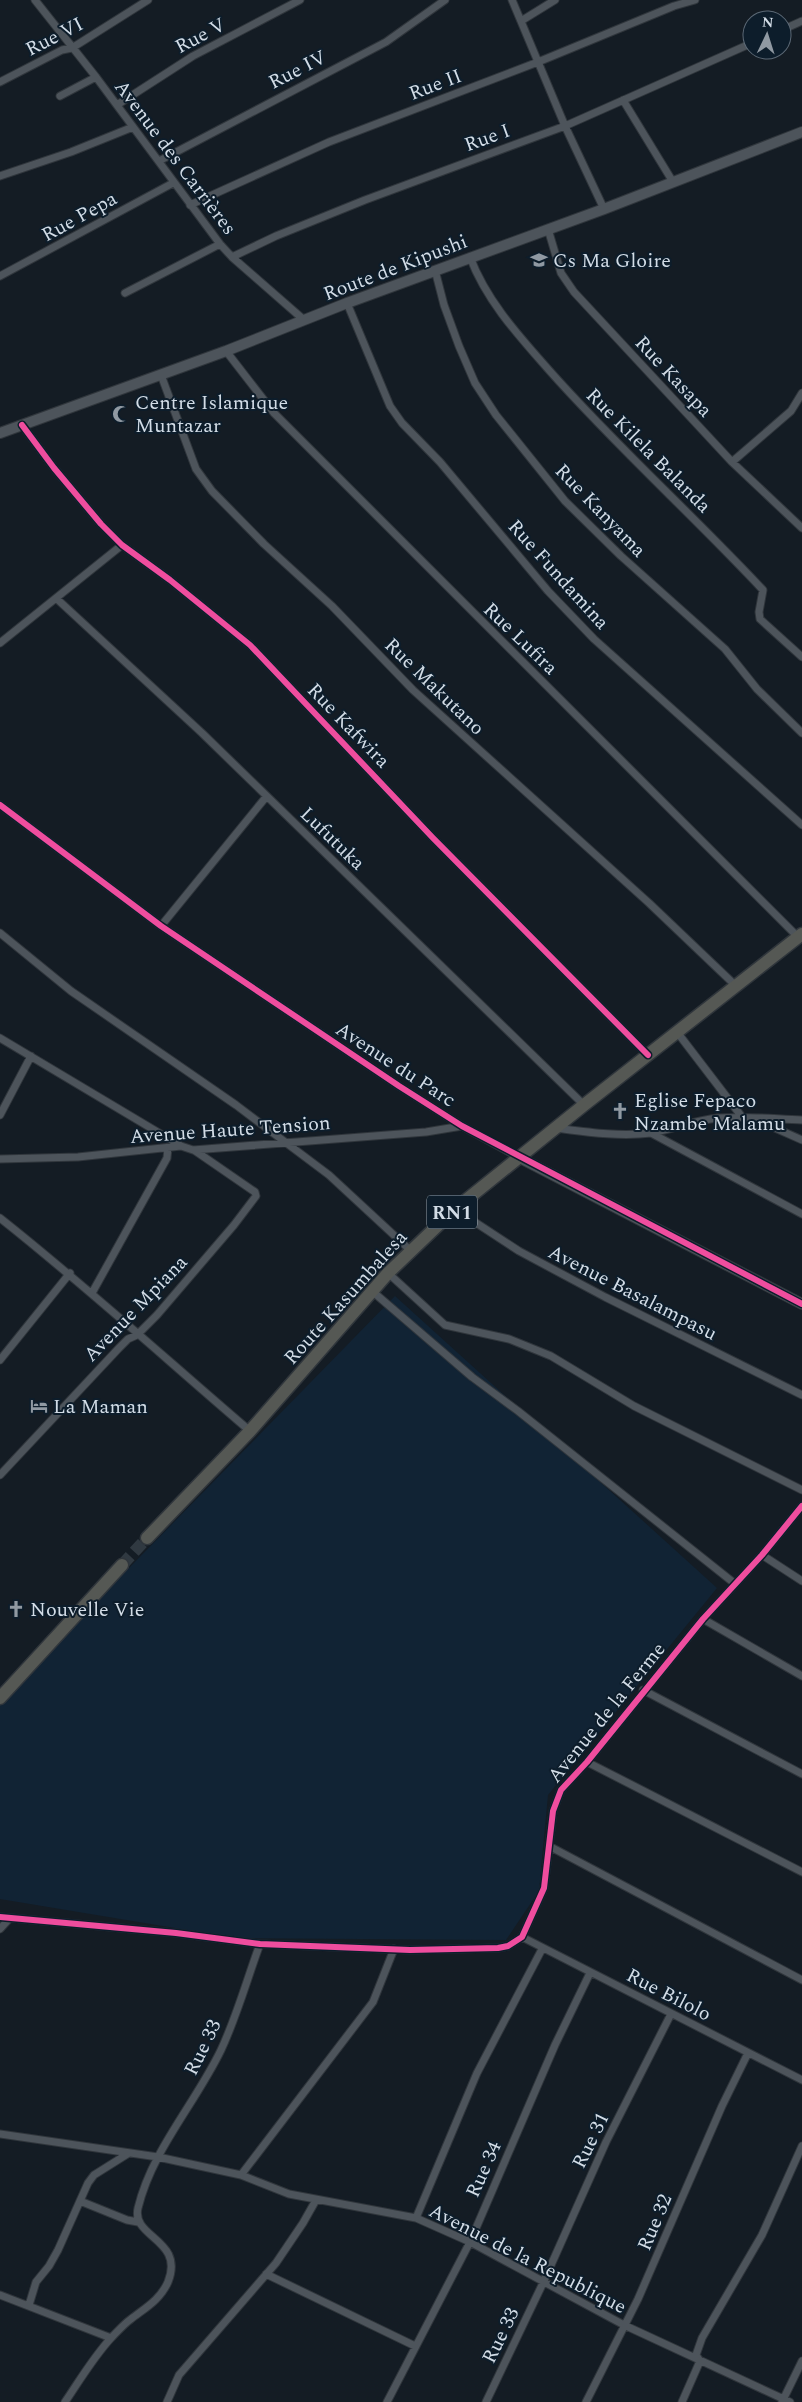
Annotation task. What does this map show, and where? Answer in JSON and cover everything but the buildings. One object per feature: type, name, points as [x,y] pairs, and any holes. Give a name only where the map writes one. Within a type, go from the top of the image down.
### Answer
[{"type":"highway","name":"Route Kasumbalesa","points":[[147,1538],[250,1431],[410,1250],[455,1209],[584,1105],[736,985],[801,937]]},
{"type":"highway","points":[[0,1698],[122,1565]]},
{"type":"main road","name":"Route de Kipushi","points":[[0,433],[226,351],[347,303],[604,209],[802,132]]},
{"type":"main road","name":"Avenue du Parc","points":[[520,1158],[802,1304]]},
{"type":"street","name":"Avenue des Carrières","points":[[35,0],[117,104],[173,183],[220,244],[232,257],[304,320]]},
{"type":"street","name":"Rue VI","points":[[0,82],[62,50],[72,48],[148,0]]},
{"type":"street","name":"Rue V","points":[[117,104],[193,56],[300,0]]},
{"type":"street","name":"Rue IV","points":[[159,161],[386,42],[445,0]]},
{"type":"street","points":[[512,0],[565,126],[604,209]]},
{"type":"street","points":[[521,21],[555,0]]},
{"type":"street","name":"Rue II","points":[[190,205],[329,142],[538,62],[674,6],[695,0]]},
{"type":"street","name":"Rue I","points":[[232,257],[276,236],[364,200],[565,126],[742,47]]},
{"type":"street","points":[[60,96],[96,78]]},
{"type":"street","points":[[623,100],[673,182]]},
{"type":"street","points":[[0,176],[71,152],[133,127]]},
{"type":"street","name":"Rue Pepa","points":[[0,276],[173,183]]},
{"type":"street","name":"Rue Kasapa","points":[[548,229],[566,283],[732,462],[802,528]]},
{"type":"street","points":[[125,293],[220,244]]},
{"type":"street","name":"Rue Kilela Balanda","points":[[470,257],[477,276],[491,299],[574,398],[763,590],[759,612],[760,620],[802,657]]},
{"type":"street","name":"Rue Kanyama","points":[[435,270],[444,305],[459,346],[475,383],[496,415],[565,501],[621,556],[725,649],[757,689],[802,733]]},
{"type":"street","name":"Rue Fundamina","points":[[347,303],[390,406],[402,423],[440,462],[548,591],[594,639],[802,825]]},
{"type":"street","name":"Rue Lufira","points":[[226,351],[274,413],[801,937]]},
{"type":"street","name":"Rue Makutano","points":[[161,375],[196,469],[212,491],[264,544],[332,606],[413,690],[736,985]]},
{"type":"street","points":[[732,462],[791,411],[802,393]]},
{"type":"street","name":"Rue Kafwira","points":[[22,425],[77,496],[122,545],[170,580],[250,645],[433,838],[648,1055]]},
{"type":"street","points":[[0,643],[122,545]]},
{"type":"street","name":"Lufutuka","points":[[57,599],[202,733],[584,1105]]},
{"type":"street","points":[[161,926],[266,796]]},
{"type":"street","name":"Avenue du Parc","points":[[0,805],[161,926],[399,1086],[462,1126],[520,1158]]},
{"type":"street","points":[[0,933],[71,991],[236,1105],[282,1142],[329,1175],[410,1250]]},
{"type":"street","points":[[677,1032],[742,1116]]},
{"type":"street","points":[[0,1038],[181,1146]]},
{"type":"street","points":[[0,1116],[31,1056]]},
{"type":"street","points":[[556,1128],[596,1133],[651,1132],[700,1120],[742,1116],[802,1120]]},
{"type":"street","points":[[753,1118],[802,1140]]},
{"type":"street","name":"Avenue Haute Tension","points":[[0,1159],[78,1157],[181,1146],[193,1150],[426,1132],[462,1126]]},
{"type":"street","points":[[651,1132],[802,1214]]},
{"type":"street","points":[[92,1293],[167,1158],[168,1148]]},
{"type":"street","name":"Avenue Mpiana","points":[[0,1475],[119,1348],[128,1339],[137,1335],[234,1225],[256,1196],[255,1192],[193,1150]]},
{"type":"street","name":"Avenue Basalampasu","points":[[455,1209],[519,1251],[605,1297],[802,1395]]},
{"type":"street","points":[[0,1218],[70,1273],[137,1335],[250,1431]]},
{"type":"street","points":[[0,1360],[70,1273]]},
{"type":"street","points":[[388,1273],[445,1325],[509,1339],[551,1356],[643,1411],[802,1490]]},
{"type":"street","points":[[372,1291],[472,1377],[734,1583]]},
{"type":"street","name":"Avenue de la Ferme","points":[[522,1938],[544,1888],[553,1811],[561,1790],[587,1762],[702,1619],[762,1555],[802,1506]]},
{"type":"street","points":[[762,1555],[802,1581]]},
{"type":"street","points":[[702,1619],[802,1676]]},
{"type":"street","points":[[643,1690],[802,1774]]},
{"type":"street","points":[[587,1762],[802,1872]]},
{"type":"street","points":[[549,1846],[802,1980]]},
{"type":"street","points":[[0,1917],[176,1932],[260,1944],[394,1949],[498,1948],[508,1946],[522,1938]]},
{"type":"street","points":[[0,1929],[10,1918]]},
{"type":"street","name":"Rue Bilolo","points":[[522,1938],[802,2080]]},
{"type":"street","name":"Rue 33","points":[[138,2222],[136,2216],[139,2205],[158,2157],[220,2050],[260,1944]]},
{"type":"street","points":[[241,2175],[373,2002],[394,1949]]},
{"type":"street","points":[[416,2218],[477,2074],[542,1949]]},
{"type":"street","name":"Rue 34","points":[[387,2402],[470,2242],[555,2045],[590,1973]]},
{"type":"street","name":"Rue 31","points":[[543,2283],[606,2142],[672,2014]]},
{"type":"street","name":"Rue 32","points":[[586,2402],[638,2298],[722,2106],[748,2052]]},
{"type":"street","name":"Avenue de la Republique","points":[[0,2134],[158,2157],[241,2175],[280,2192],[416,2218],[470,2242],[624,2325],[785,2401]]},
{"type":"street","points":[[682,2402],[700,2361],[696,2355],[702,2338],[762,2235],[802,2146]]},
{"type":"street","points":[[29,2305],[36,2282],[49,2266],[88,2182],[94,2175],[129,2153]]},
{"type":"street","points":[[167,2402],[179,2375],[266,2274],[304,2223],[316,2200]]},
{"type":"street","points":[[66,2402],[111,2338],[130,2319],[146,2309],[160,2294],[168,2281],[171,2264],[169,2256],[158,2239],[144,2230],[138,2222],[127,2220],[80,2201]]},
{"type":"street","points":[[266,2274],[415,2346]]},
{"type":"street","name":"Rue 33","points":[[486,2402],[543,2283]]},
{"type":"street","points":[[0,2295],[111,2338]]},
{"type":"street","points":[[785,2401],[802,2361]]},
{"type":"shaded area","points":[[395,1296],[717,1588],[548,1795],[539,1891],[506,1940],[235,1938],[0,1899],[0,1700]]},
{"type":"tunnel","points":[[122,1565],[147,1538]]},
{"type":"cycle path","points":[[22,425],[54,468],[101,524],[122,545],[170,580],[250,645],[433,838],[648,1055]]},
{"type":"cycle path","points":[[0,805],[161,926],[399,1086],[462,1126],[802,1304]]},
{"type":"cycle path","points":[[0,1917],[176,1933],[260,1944],[410,1950],[498,1948],[508,1946],[522,1937],[544,1888],[553,1811],[561,1790],[587,1762],[703,1619],[762,1555],[802,1506]]},
{"type":"place","name":"Cs Ma Gloire","points":[[539,260]]},
{"type":"place","name":"Centre Islamique Muntazar","points":[[121,414]]},
{"type":"place","name":"Eglise Fepaco Nzambe Malamu","points":[[620,1111]]},
{"type":"place","name":"La Maman","points":[[39,1406]]},
{"type":"place","name":"Nouvelle Vie","points":[[16,1609]]}]
